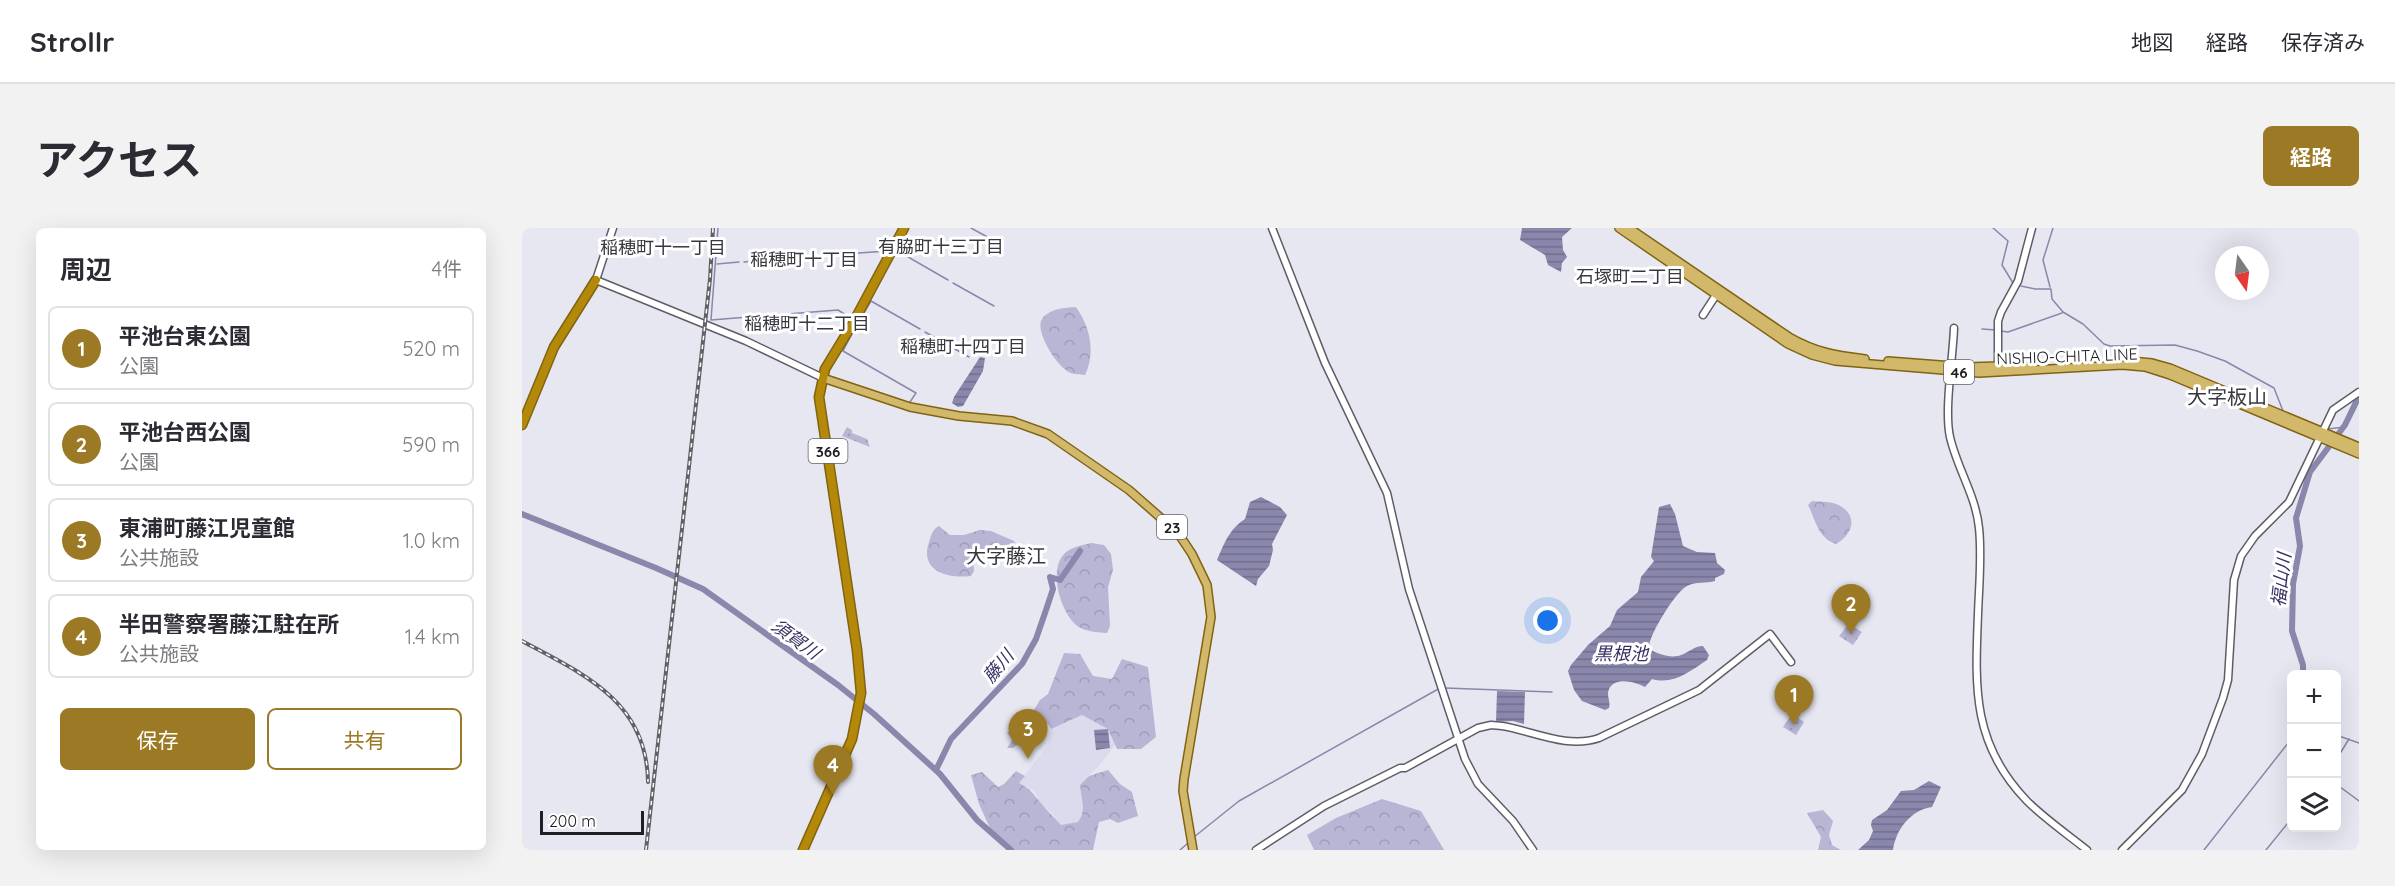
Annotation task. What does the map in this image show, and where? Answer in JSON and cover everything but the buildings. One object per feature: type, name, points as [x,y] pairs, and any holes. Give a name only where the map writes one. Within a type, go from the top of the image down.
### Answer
[{"type":"highway","name":"366","points":[[803,850],[844,759],[859,710],[861,693],[857,650],[819,397],[825,369],[858,315],[904,228]]},
{"type":"highway","points":[[522,425],[554,347],[596,280]]},
{"type":"main road","name":"NISHIO-CHITA LINE","points":[[1624,229],[1718,292],[1788,344],[1812,355],[1835,361],[1991,372],[2122,365],[2145,367],[2323,437],[2359,454]]},
{"type":"main road","name":"NISHIO-CHITA LINE","points":[[1952,369],[2127,361],[2152,363],[2170,368],[2323,437]]},
{"type":"main road","name":"23","points":[[823,378],[910,407],[1012,421],[1048,434],[1129,490],[1178,533],[1192,554],[1207,585],[1211,617],[1184,779],[1183,791],[1192,843]]},
{"type":"main road","name":"NISHIO-CHITA LINE","points":[[2340,444],[2359,447]]},
{"type":"street","points":[[613,228],[596,280],[746,341],[823,378]]},
{"type":"street","points":[[1272,228],[1325,363],[1387,493],[1409,589],[1465,759],[1478,784],[1513,821],[1533,850]]},
{"type":"street","points":[[1998,367],[1998,330],[2003,307],[2018,281],[2032,228]]},
{"type":"street","points":[[1703,315],[1718,292]]},
{"type":"street","points":[[1954,328],[1949,414],[1950,436],[1973,499],[1979,529],[1975,677],[1981,718],[1990,746],[2009,778],[2037,809],[2087,850]]},
{"type":"street","points":[[2122,850],[2182,790],[2197,765],[2228,680],[2234,580],[2238,564],[2255,536],[2289,502],[2323,437],[2333,410],[2359,392]]},
{"type":"street","points":[[1256,850],[1324,807],[1459,740],[1478,728],[1491,725],[1517,728],[1577,742],[1594,739],[1699,690],[1770,634],[1791,662]]},
{"type":"shaded area","points":[[1082,715],[1108,729],[1116,744],[1080,785],[1083,807],[1078,822],[1061,826],[1052,813],[1041,804],[1034,791],[1019,783],[1047,746],[1051,729]]},
{"type":"green space","points":[[1076,307],[1085,323],[1090,340],[1090,357],[1085,375],[1071,373],[1060,365],[1044,340],[1040,325],[1045,315],[1049,313],[1058,309]]},
{"type":"green space","points":[[847,427],[852,430],[852,433],[867,439],[870,447],[842,436]]},
{"type":"green space","points":[[1812,501],[1833,503],[1848,512],[1851,518],[1850,529],[1836,544],[1825,538],[1818,528],[1808,505]]},
{"type":"green space","points":[[939,526],[950,535],[964,535],[980,530],[991,531],[1014,541],[1017,547],[1007,553],[983,555],[973,559],[974,571],[971,576],[945,574],[932,566],[927,552],[931,535]]},
{"type":"green space","points":[[1091,543],[1104,545],[1111,554],[1113,570],[1108,587],[1110,626],[1107,633],[1087,630],[1076,625],[1065,610],[1058,590],[1057,569],[1060,560],[1071,549]]},
{"type":"green space","points":[[1849,624],[1862,632],[1853,645],[1839,636]]},
{"type":"green space","points":[[1064,653],[1080,654],[1093,676],[1112,679],[1122,659],[1148,667],[1156,737],[1141,749],[1117,749],[1108,729],[1082,715],[1051,729],[1048,724],[1032,713],[1040,700],[1048,694]]},
{"type":"green space","points":[[1792,714],[1804,722],[1796,735],[1783,727]]},
{"type":"green space","points":[[1029,717],[1034,720],[1033,732],[1023,744],[1020,742],[1013,748],[1007,748],[1013,739],[1007,733]]},
{"type":"green space","points":[[1108,770],[1120,784],[1132,792],[1138,816],[1118,823],[1110,819],[1099,822],[1093,850],[1010,850],[994,837],[979,804],[971,775],[982,772],[998,787],[1016,771],[1025,776],[1019,783],[1031,792],[1061,825],[1078,822],[1082,815],[1080,785],[1089,776]]},
{"type":"green space","points":[[1382,799],[1421,811],[1444,850],[1314,850],[1307,835],[1336,818]]},
{"type":"green space","points":[[1823,810],[1833,821],[1829,835],[1832,845],[1841,850],[1818,850],[1821,837],[1807,813]]},
{"type":"water","points":[[1522,228],[1572,228],[1562,237],[1563,250],[1567,257],[1562,263],[1561,272],[1548,265],[1545,255],[1520,240]]},
{"type":"water","points":[[980,357],[985,358],[983,371],[963,406],[958,407],[952,403],[954,397]]},
{"type":"water","points":[[1261,497],[1280,507],[1287,515],[1272,544],[1273,550],[1269,566],[1258,579],[1256,586],[1217,560],[1231,532],[1245,519],[1250,502]]},
{"type":"water","name":"黒根池","points":[[1670,504],[1675,514],[1683,546],[1697,552],[1715,553],[1717,563],[1725,570],[1724,574],[1715,578],[1715,581],[1694,584],[1682,589],[1658,625],[1649,649],[1673,656],[1703,646],[1709,655],[1707,660],[1674,679],[1652,679],[1645,687],[1631,682],[1616,682],[1609,689],[1609,708],[1605,710],[1582,701],[1574,690],[1568,671],[1588,645],[1610,626],[1617,610],[1638,592],[1641,577],[1654,561],[1651,557],[1659,507]]},
{"type":"water","points":[[1497,691],[1525,692],[1524,724],[1513,721],[1496,722]]},
{"type":"water","points":[[1108,729],[1110,748],[1096,750],[1094,730]]},
{"type":"water","points":[[1929,781],[1941,787],[1932,807],[1911,816],[1897,835],[1893,850],[1858,850],[1869,840],[1873,831],[1872,820],[1887,810],[1901,791],[1914,790]]},
{"type":"waterway","points":[[718,228],[711,320],[838,310],[851,318]]},
{"type":"waterway","points":[[971,228],[993,240]]},
{"type":"waterway","points":[[1993,228],[2008,241],[2002,265],[2013,283]]},
{"type":"waterway","points":[[2050,287],[2043,260],[2053,228]]},
{"type":"waterway","points":[[831,255],[887,251]]},
{"type":"waterway","points":[[896,253],[903,254],[948,280]]},
{"type":"waterway","points":[[744,262],[826,256]]},
{"type":"waterway","points":[[717,264],[739,262]]},
{"type":"waterway","points":[[953,283],[994,306]]},
{"type":"waterway","points":[[2021,286],[2051,289],[2052,299],[2063,312],[2083,324],[2104,344],[2110,346],[2175,345],[2225,361],[2274,388],[2283,411]]},
{"type":"waterway","points":[[858,323],[871,301],[920,329]]},
{"type":"waterway","points":[[2001,331],[2008,332],[2062,313]]},
{"type":"waterway","points":[[855,328],[843,351],[916,393],[910,402]]},
{"type":"waterway","points":[[1982,329],[1996,330]]},
{"type":"waterway","points":[[925,332],[969,357]]},
{"type":"waterway","name":"福山川","points":[[2303,670],[2292,631],[2293,584],[2300,546],[2296,518],[2310,472],[2345,425],[2359,396]]},
{"type":"waterway","points":[[2328,429],[2344,427]]},
{"type":"waterway","name":"須賀川","points":[[522,514],[703,589],[838,685],[874,714],[940,774],[977,820],[1011,850]]},
{"type":"waterway","name":"藤川","points":[[936,770],[951,739],[1022,664],[1036,639],[1053,589],[1050,577],[1060,580],[1080,551]]},
{"type":"waterway","points":[[1194,837],[1239,801],[1440,688]]},
{"type":"waterway","points":[[1445,688],[1552,692]]},
{"type":"waterway","points":[[2341,737],[2359,743]]},
{"type":"waterway","points":[[2341,752],[2349,739]]},
{"type":"waterway","points":[[2204,850],[2287,744]]},
{"type":"waterway","points":[[2341,788],[2359,801]]},
{"type":"waterway","points":[[2266,850],[2287,824]]},
{"type":"waterway","points":[[1180,850],[1188,843]]},
{"type":"railway","points":[[646,850],[710,279],[713,228]]},
{"type":"railway","points":[[522,641],[588,679],[624,710],[636,730],[645,754],[648,782]]},
{"type":"place","name":"平池台西公園","points":[[1851,634]]},
{"type":"place","name":"平池台東公園","points":[[1794,725]]},
{"type":"place","name":"東浦町藤江児童館","points":[[1028,759]]},
{"type":"place","name":"半田警察署藤江駐在所","points":[[833,795]]},
{"type":"district","name":"有脇町十三丁目","points":[[941,246]]},
{"type":"district","name":"稲穂町十一丁目","points":[[663,247]]},
{"type":"district","name":"稲穂町十丁目","points":[[804,259]]},
{"type":"district","name":"石塚町二丁目","points":[[1630,276]]},
{"type":"district","name":"稲穂町十二丁目","points":[[807,323]]},
{"type":"district","name":"稲穂町十四丁目","points":[[963,346]]},
{"type":"district","name":"大字板山","points":[[2227,396]]},
{"type":"district","name":"大字藤江","points":[[1006,555]]}]
